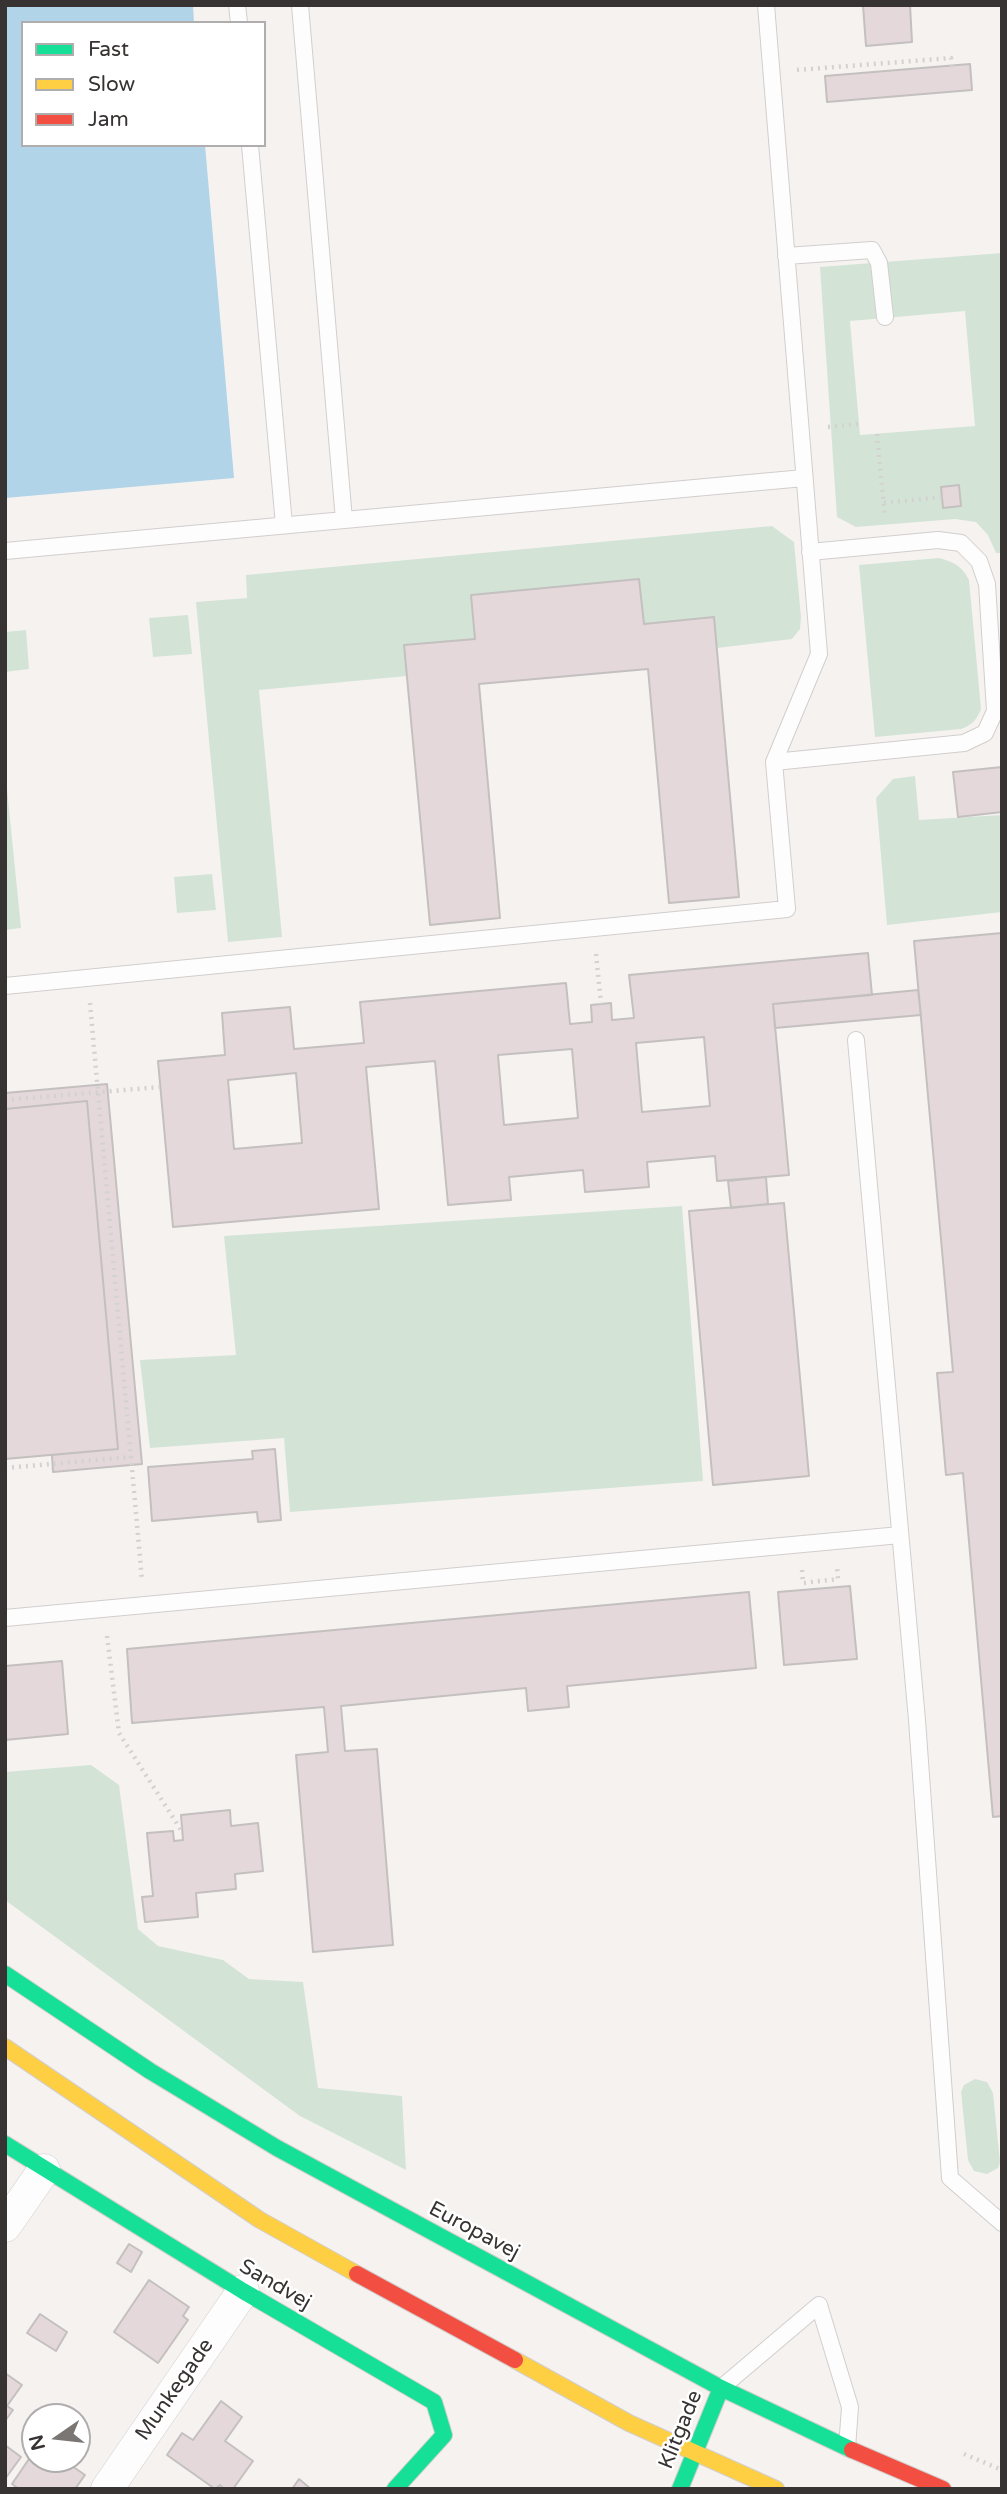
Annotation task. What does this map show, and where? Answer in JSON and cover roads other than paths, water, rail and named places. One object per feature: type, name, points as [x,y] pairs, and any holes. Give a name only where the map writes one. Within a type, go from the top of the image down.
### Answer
[{"type":"main road","name":"Europavej","points":[[5,1974],[149,2071],[277,2148],[720,2388],[847,2448],[943,2489]]},
{"type":"main road","points":[[5,2047],[260,2220],[629,2423],[776,2489]]},
{"type":"main road","name":"Sandvej","points":[[5,2144],[243,2291],[434,2402],[444,2435],[395,2489]]},
{"type":"main road","name":"Klitgade","points":[[681,2489],[720,2388]]},
{"type":"street","points":[[5,2226],[44,2170]]},
{"type":"street","name":"Munkegade","points":[[107,2489],[243,2291]]},
{"type":"lane","points":[[300,5],[344,520]]},
{"type":"lane","points":[[5,986],[787,909],[774,762],[819,654],[766,5]]},
{"type":"lane","points":[[250,147],[284,525]]},
{"type":"lane","points":[[786,256],[872,250],[880,263],[885,317]]},
{"type":"lane","points":[[5,551],[804,478]]},
{"type":"lane","points":[[774,762],[964,743],[985,733],[995,711],[987,584],[979,561],[961,543],[938,540],[810,552]]},
{"type":"lane","points":[[856,1040],[917,1720],[950,2178],[1002,2223]]},
{"type":"lane","points":[[5,1618],[901,1535]]},
{"type":"lane","points":[[720,2388],[819,2305],[850,2407],[847,2448]]},
{"type":"water","points":[[5,5],[193,5],[194,21],[21,21],[21,147],[205,147],[234,478],[5,498]]}]
